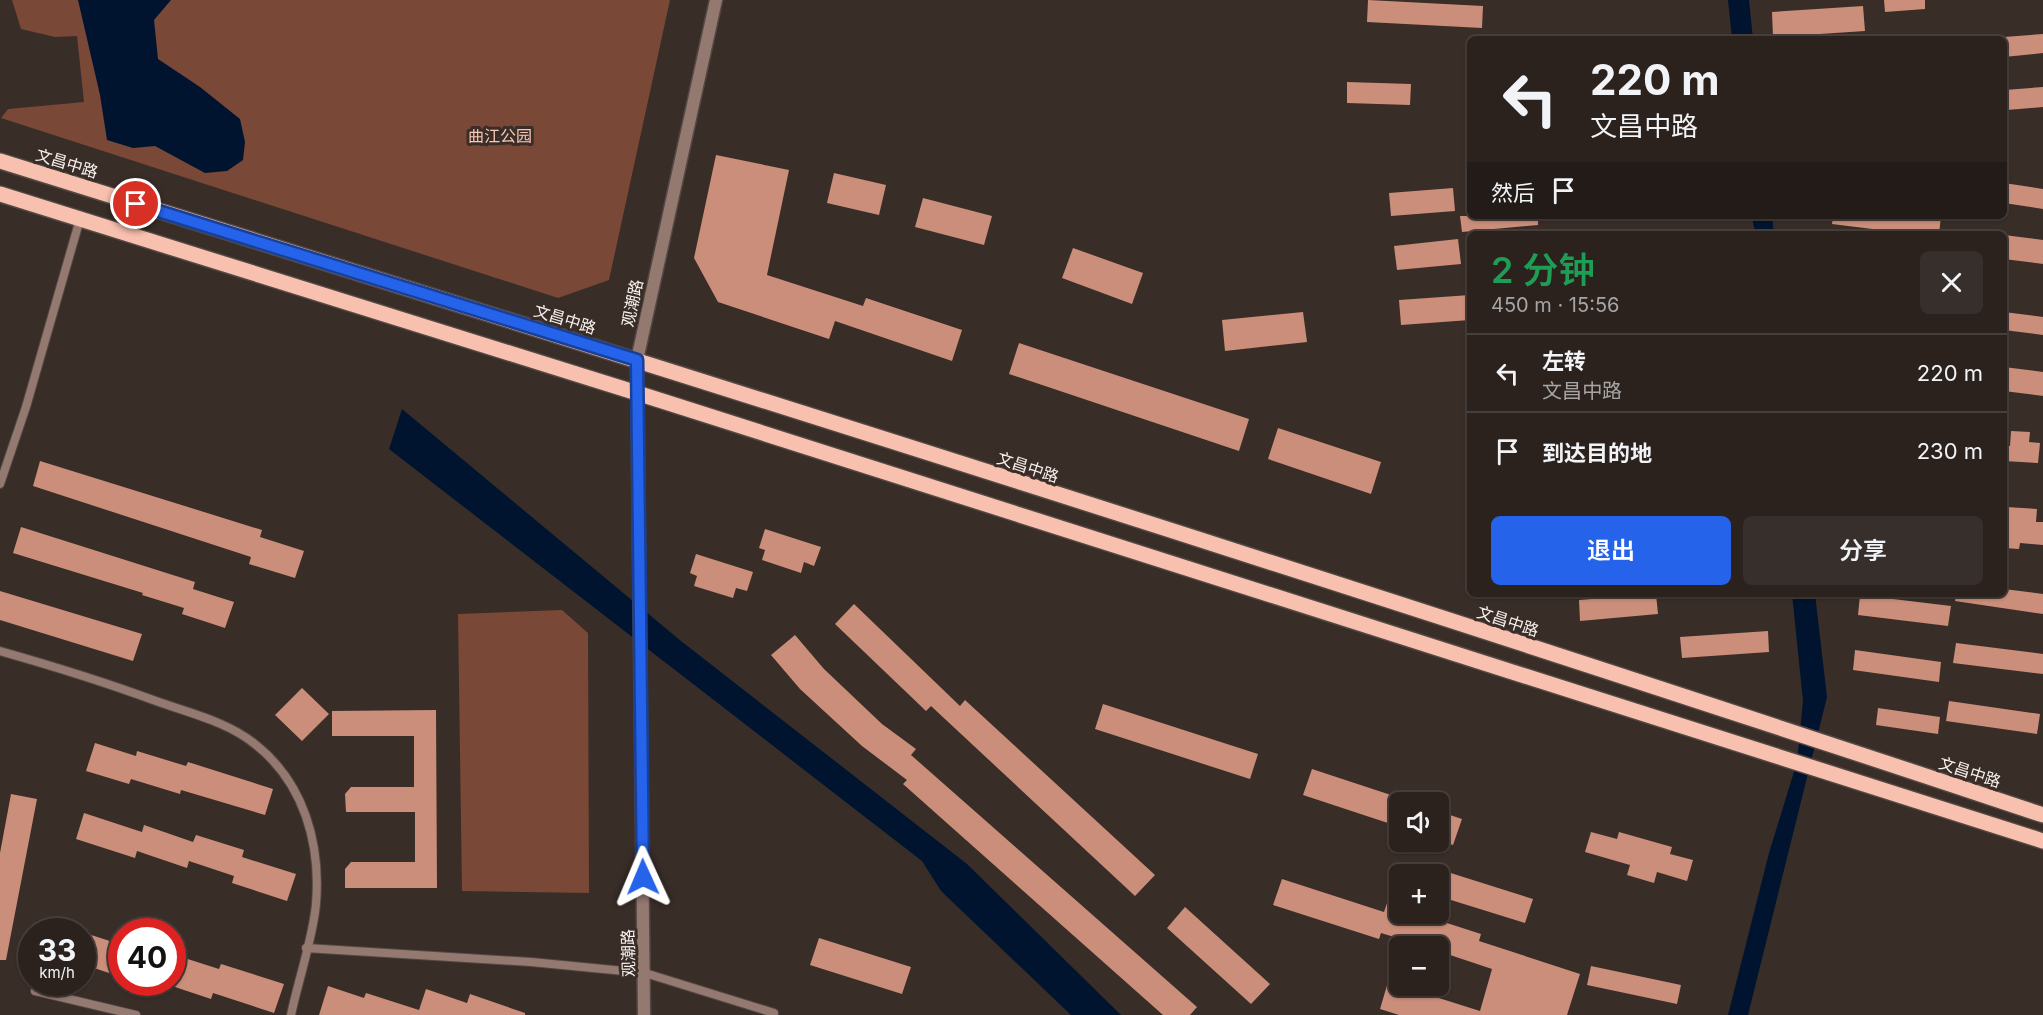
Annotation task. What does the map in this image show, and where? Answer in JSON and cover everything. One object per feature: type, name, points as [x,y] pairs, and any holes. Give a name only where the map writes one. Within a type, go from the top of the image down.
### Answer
[{"type":"main road","name":"文昌中路","points":[[0,161],[637,360],[1785,729],[2043,815]]},
{"type":"main road","points":[[0,194],[637,393],[1833,772],[2043,841]]},
{"type":"street","name":"观潮路","points":[[644,1015],[638,663],[637,360],[716,0]]},
{"type":"lane","points":[[0,484],[26,407],[80,219]]},
{"type":"lane","points":[[0,651],[96,679],[219,724],[256,744],[291,781],[308,816],[315,864],[316,904],[291,1015]]},
{"type":"lane","points":[[306,948],[531,962],[645,973],[774,1013]]},
{"type":"lane","points":[[56,996],[136,1015]]},
{"type":"green space","name":"曲江公园","points":[[12,0],[670,0],[609,280],[558,298],[1,118],[8,109],[84,102],[77,36],[55,37],[21,29]]},
{"type":"green space","points":[[562,610],[588,633],[589,893],[462,891],[458,614]]},
{"type":"water","points":[[78,0],[171,0],[154,20],[158,59],[200,87],[240,119],[245,142],[243,160],[227,171],[205,173],[155,146],[133,148],[107,140],[100,95]]},
{"type":"water","points":[[1728,0],[1749,0],[1753,36],[1732,36]]},
{"type":"water","points":[[1752,219],[1772,219],[1774,231],[1754,231]]},
{"type":"water","points":[[402,409],[681,641],[967,864],[1121,1015],[1071,1015],[941,891],[922,861],[389,449]]},
{"type":"water","points":[[1792,597],[1815,597],[1827,697],[1748,1015],[1728,1015],[1769,853],[1797,762],[1803,701]]},
{"type":"building","points":[[1368,0],[1483,6],[1482,28],[1367,22]]},
{"type":"building","points":[[1884,0],[1925,0],[1925,9],[1885,12]]},
{"type":"building","points":[[1863,6],[1865,31],[1773,36],[1772,12]]},
{"type":"building","points":[[2043,34],[2043,53],[2007,57],[2007,37]]},
{"type":"building","points":[[1347,82],[1411,84],[1410,105],[1347,103]]},
{"type":"building","points":[[2043,87],[2043,107],[2007,110],[2007,90]]},
{"type":"building","points":[[716,155],[789,170],[767,275],[863,306],[866,298],[962,330],[952,361],[835,321],[829,339],[718,302],[694,258]]},
{"type":"building","points":[[834,173],[886,185],[879,215],[827,203]]},
{"type":"building","points":[[2007,183],[2043,189],[2043,209],[2007,203]]},
{"type":"building","points":[[1453,188],[1455,211],[1391,216],[1389,193]]},
{"type":"building","points":[[923,198],[992,216],[984,245],[915,227]]},
{"type":"building","points":[[1460,216],[1467,216],[1467,219],[1538,219],[1538,225],[1462,232]]},
{"type":"building","points":[[1833,219],[1941,219],[1939,231],[1889,231],[1832,224]]},
{"type":"building","points":[[2007,235],[2043,240],[2043,264],[2007,259]]},
{"type":"building","points":[[1458,239],[1461,264],[1397,270],[1394,246]]},
{"type":"building","points":[[1073,248],[1143,273],[1132,304],[1062,278]]},
{"type":"building","points":[[1467,295],[1467,320],[1401,325],[1399,300]]},
{"type":"building","points":[[1303,312],[1307,342],[1225,351],[1222,320]]},
{"type":"building","points":[[2007,312],[2043,317],[2043,335],[2007,330]]},
{"type":"building","points":[[1019,343],[1249,419],[1239,451],[1009,374]]},
{"type":"building","points":[[2007,367],[2043,372],[2043,396],[2007,391]]},
{"type":"building","points":[[1278,428],[1381,462],[1371,494],[1268,459]]},
{"type":"building","points":[[2011,431],[2030,432],[2029,442],[2040,443],[2038,463],[2007,461],[2007,446],[2010,446]]},
{"type":"building","points":[[40,461],[262,530],[260,537],[304,551],[295,578],[249,564],[251,557],[33,486]]},
{"type":"building","points":[[2007,507],[2037,509],[2036,522],[2043,522],[2043,545],[2020,543],[2019,549],[2007,548]]},
{"type":"building","points":[[21,527],[195,582],[193,589],[234,602],[225,628],[182,614],[184,608],[142,595],[143,593],[13,553]]},
{"type":"building","points":[[765,529],[821,547],[814,566],[804,562],[801,573],[762,560],[765,550],[759,548]]},
{"type":"building","points":[[696,554],[753,572],[747,591],[736,588],[733,598],[694,586],[697,576],[690,573]]},
{"type":"building","points":[[2007,589],[2043,594],[2043,614],[1955,601],[1956,597],[2007,597]]},
{"type":"building","points":[[0,591],[142,634],[133,661],[0,620]]},
{"type":"building","points":[[1656,597],[1658,614],[1580,621],[1579,600]]},
{"type":"building","points":[[1860,597],[1951,606],[1948,626],[1858,615]]},
{"type":"building","points":[[854,604],[960,706],[965,700],[1155,875],[1135,896],[931,706],[926,711],[835,624]]},
{"type":"building","points":[[1768,631],[1769,652],[1682,658],[1680,637]]},
{"type":"building","points":[[795,635],[824,669],[882,724],[916,749],[911,755],[1197,1007],[1190,1015],[1163,1015],[903,784],[907,780],[862,746],[800,689],[771,655]]},
{"type":"building","points":[[1956,643],[2043,654],[2043,674],[1953,663]]},
{"type":"building","points":[[1855,650],[1941,662],[1939,682],[1853,670]]},
{"type":"building","points":[[302,688],[329,714],[302,741],[275,715]]},
{"type":"building","points":[[1949,701],[2040,714],[2037,734],[1946,721]]},
{"type":"building","points":[[1103,704],[1258,754],[1250,779],[1095,729]]},
{"type":"building","points":[[1878,708],[1940,717],[1938,734],[1876,725]]},
{"type":"building","points":[[436,710],[437,888],[345,888],[345,869],[351,862],[415,862],[415,812],[346,812],[345,794],[351,787],[414,787],[414,736],[332,736],[332,711]]},
{"type":"building","points":[[95,743],[136,756],[137,751],[186,766],[188,762],[273,789],[265,815],[181,790],[180,794],[131,779],[129,784],[86,771]]},
{"type":"building","points":[[1312,769],[1389,794],[1389,823],[1303,795]]},
{"type":"building","points":[[11,794],[37,799],[6,960],[0,960],[0,853]]},
{"type":"building","points":[[84,813],[142,832],[144,825],[193,842],[196,835],[244,850],[242,857],[296,874],[287,901],[232,883],[234,876],[189,861],[187,868],[137,851],[135,858],[76,839]]},
{"type":"building","points":[[1449,815],[1462,819],[1453,845],[1449,844]]},
{"type":"building","points":[[1591,832],[1617,839],[1619,832],[1672,847],[1670,854],[1693,860],[1687,881],[1657,872],[1654,883],[1627,875],[1630,865],[1585,852]]},
{"type":"building","points":[[1449,872],[1533,899],[1525,923],[1449,899]]},
{"type":"building","points":[[1282,879],[1384,912],[1387,903],[1389,904],[1389,924],[1449,924],[1481,934],[1479,941],[1580,974],[1567,1015],[1399,1015],[1380,1009],[1388,982],[1389,996],[1432,996],[1480,1011],[1492,969],[1449,955],[1449,936],[1391,936],[1381,933],[1379,939],[1273,905]]},
{"type":"building","points":[[1185,907],[1270,984],[1251,1004],[1167,928]]},
{"type":"building","points":[[96,937],[108,940],[108,973],[96,969]]},
{"type":"building","points":[[819,938],[911,967],[902,994],[810,965]]},
{"type":"building","points":[[186,958],[219,969],[221,964],[284,984],[274,1013],[213,993],[211,999],[186,991]]},
{"type":"building","points":[[1591,966],[1681,985],[1677,1004],[1587,985]]},
{"type":"building","points":[[328,986],[364,998],[366,993],[419,1010],[426,989],[467,1003],[470,994],[525,1013],[525,1015],[319,1015]]},
{"type":"route","points":[[136,204],[637,360],[638,663],[643,877]]}]
